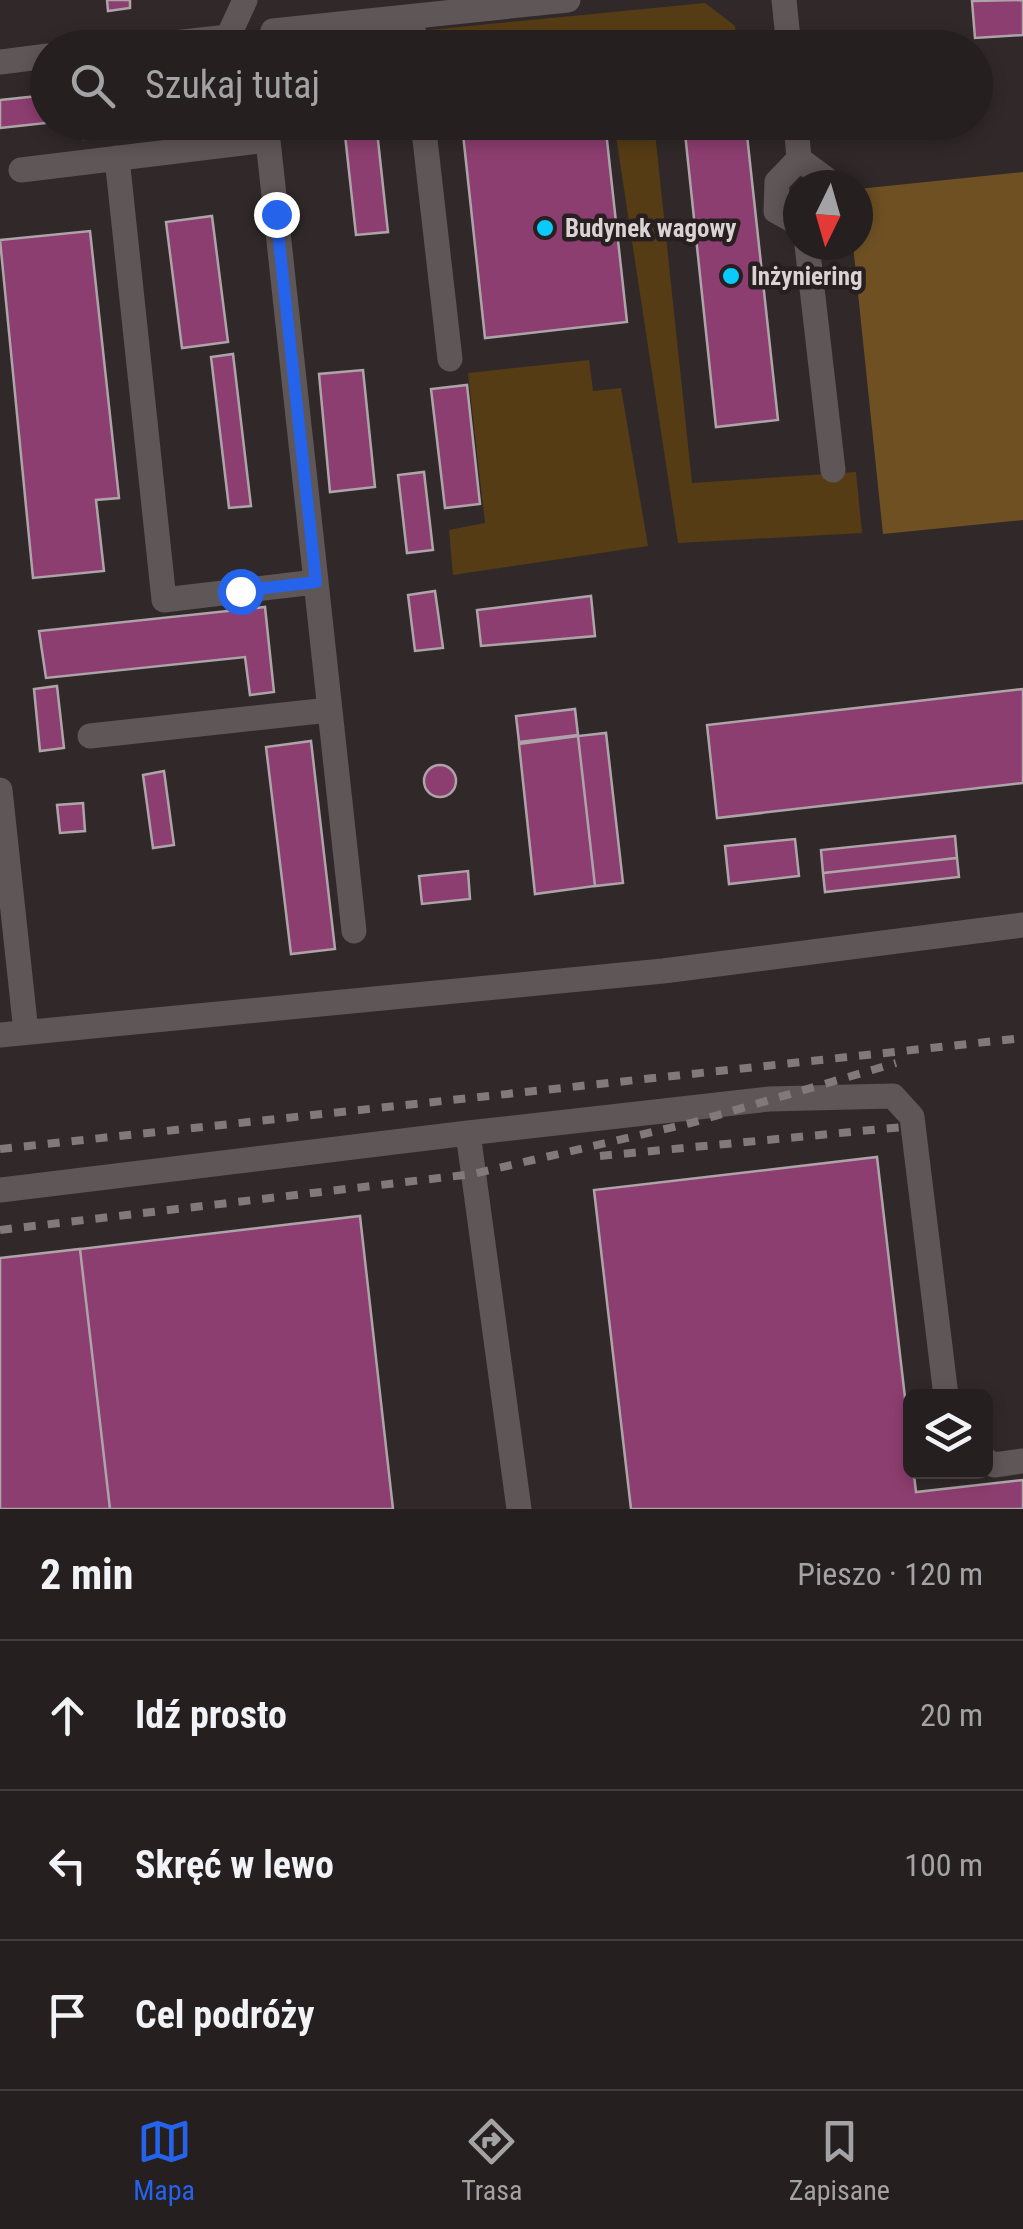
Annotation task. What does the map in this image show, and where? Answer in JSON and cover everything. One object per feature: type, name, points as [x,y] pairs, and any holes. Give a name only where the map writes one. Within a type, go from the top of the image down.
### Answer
[{"type":"lane","points":[[231,30],[244,0]]},
{"type":"lane","points":[[283,30],[568,0]]},
{"type":"lane","points":[[784,0],[787,30]]},
{"type":"lane","points":[[412,17],[413,30]]},
{"type":"lane","points":[[0,62],[30,58]]},
{"type":"lane","points":[[21,170],[217,140]]},
{"type":"lane","points":[[268,140],[354,931]]},
{"type":"lane","points":[[426,140],[450,359]]},
{"type":"lane","points":[[789,170],[799,160],[797,140]]},
{"type":"lane","points":[[116,158],[164,600],[316,582]]},
{"type":"lane","points":[[799,160],[814,170]]},
{"type":"lane","points":[[783,176],[777,182],[776,211],[783,215]]},
{"type":"lane","points":[[810,260],[833,470]]},
{"type":"lane","points":[[90,736],[330,710]]},
{"type":"lane","points":[[0,790],[13,1033],[663,971],[1023,925]]},
{"type":"lane","points":[[0,1190],[769,1100],[893,1096],[912,1117],[945,1389]]},
{"type":"lane","points":[[468,1133],[519,1509]]},
{"type":"lane","points":[[993,1464],[1023,1461]]},
{"type":"shaded area","points":[[705,3],[735,30],[429,30]]},
{"type":"shaded area","points":[[617,140],[656,140],[692,483],[856,472],[862,533],[678,543]]},
{"type":"shaded area","points":[[1023,172],[1023,520],[883,534],[855,260],[873,260],[873,187]]},
{"type":"shaded area","points":[[589,360],[593,391],[621,388],[648,546],[453,575],[449,530],[485,523],[468,373]]},
{"type":"building","points":[[107,0],[130,0],[130,8],[108,11]]},
{"type":"building","points":[[1023,0],[1023,35],[993,37],[993,30],[974,30],[972,1]]},
{"type":"building","points":[[30,97],[30,125],[0,128],[0,100]]},
{"type":"building","points":[[346,140],[378,140],[388,232],[356,235]]},
{"type":"building","name":"Budynek wagowy","points":[[464,140],[607,140],[627,322],[485,338]]},
{"type":"building","name":"Inżyniering","points":[[686,140],[748,140],[778,420],[716,427]]},
{"type":"building","points":[[212,216],[228,342],[182,348],[166,222]]},
{"type":"building","points":[[90,231],[119,498],[96,500],[104,571],[33,578],[0,240]]},
{"type":"building","points":[[233,354],[251,506],[229,508],[211,357]]},
{"type":"building","points":[[363,370],[375,487],[330,492],[319,374]]},
{"type":"building","points":[[467,385],[480,504],[445,508],[431,389]]},
{"type":"building","points":[[424,472],[433,550],[407,553],[398,475]]},
{"type":"building","points":[[435,591],[443,648],[415,651],[408,595]]},
{"type":"building","points":[[591,596],[595,636],[481,646],[477,610]]},
{"type":"building","points":[[265,607],[274,692],[250,695],[245,657],[46,678],[39,631]]},
{"type":"building","points":[[57,686],[64,748],[40,751],[34,689]]},
{"type":"building","points":[[1023,689],[1023,783],[717,818],[707,725]]},
{"type":"building","points":[[575,709],[578,735],[519,742],[516,716]]},
{"type":"building","points":[[606,733],[623,883],[595,886],[578,736]]},
{"type":"building","points":[[578,736],[595,886],[535,894],[519,744]]},
{"type":"building","points":[[311,741],[335,949],[291,954],[266,747]]},
{"type":"building","points":[[440,765],[452,769],[456,781],[452,793],[440,797],[428,793],[424,781],[428,769]]},
{"type":"building","points":[[164,771],[174,845],[153,848],[143,775]]},
{"type":"building","points":[[83,803],[85,831],[60,833],[57,805]]},
{"type":"building","points":[[955,836],[957,858],[823,873],[821,850]]},
{"type":"building","points":[[795,839],[799,876],[729,884],[725,846]]},
{"type":"building","points":[[957,858],[959,877],[825,892],[823,873]]},
{"type":"building","points":[[468,871],[470,899],[422,904],[419,876]]},
{"type":"building","points":[[877,1157],[904,1389],[903,1479],[914,1479],[916,1492],[1023,1480],[1023,1509],[631,1509],[594,1190]]},
{"type":"building","points":[[360,1216],[393,1509],[110,1509],[80,1249]]},
{"type":"building","points":[[80,1249],[110,1509],[0,1509],[0,1258]]},
{"type":"railway","points":[[0,1149],[1023,1038]]},
{"type":"railway","points":[[0,1230],[473,1174],[691,1123],[896,1063]]},
{"type":"railway","points":[[600,1156],[903,1127]]},
{"type":"place","name":"Budynek wagowy","points":[[545,228]]},
{"type":"place","name":"Inżyniering","points":[[731,276]]},
{"type":"route","points":[[240,591],[316,582],[276,214]]}]
